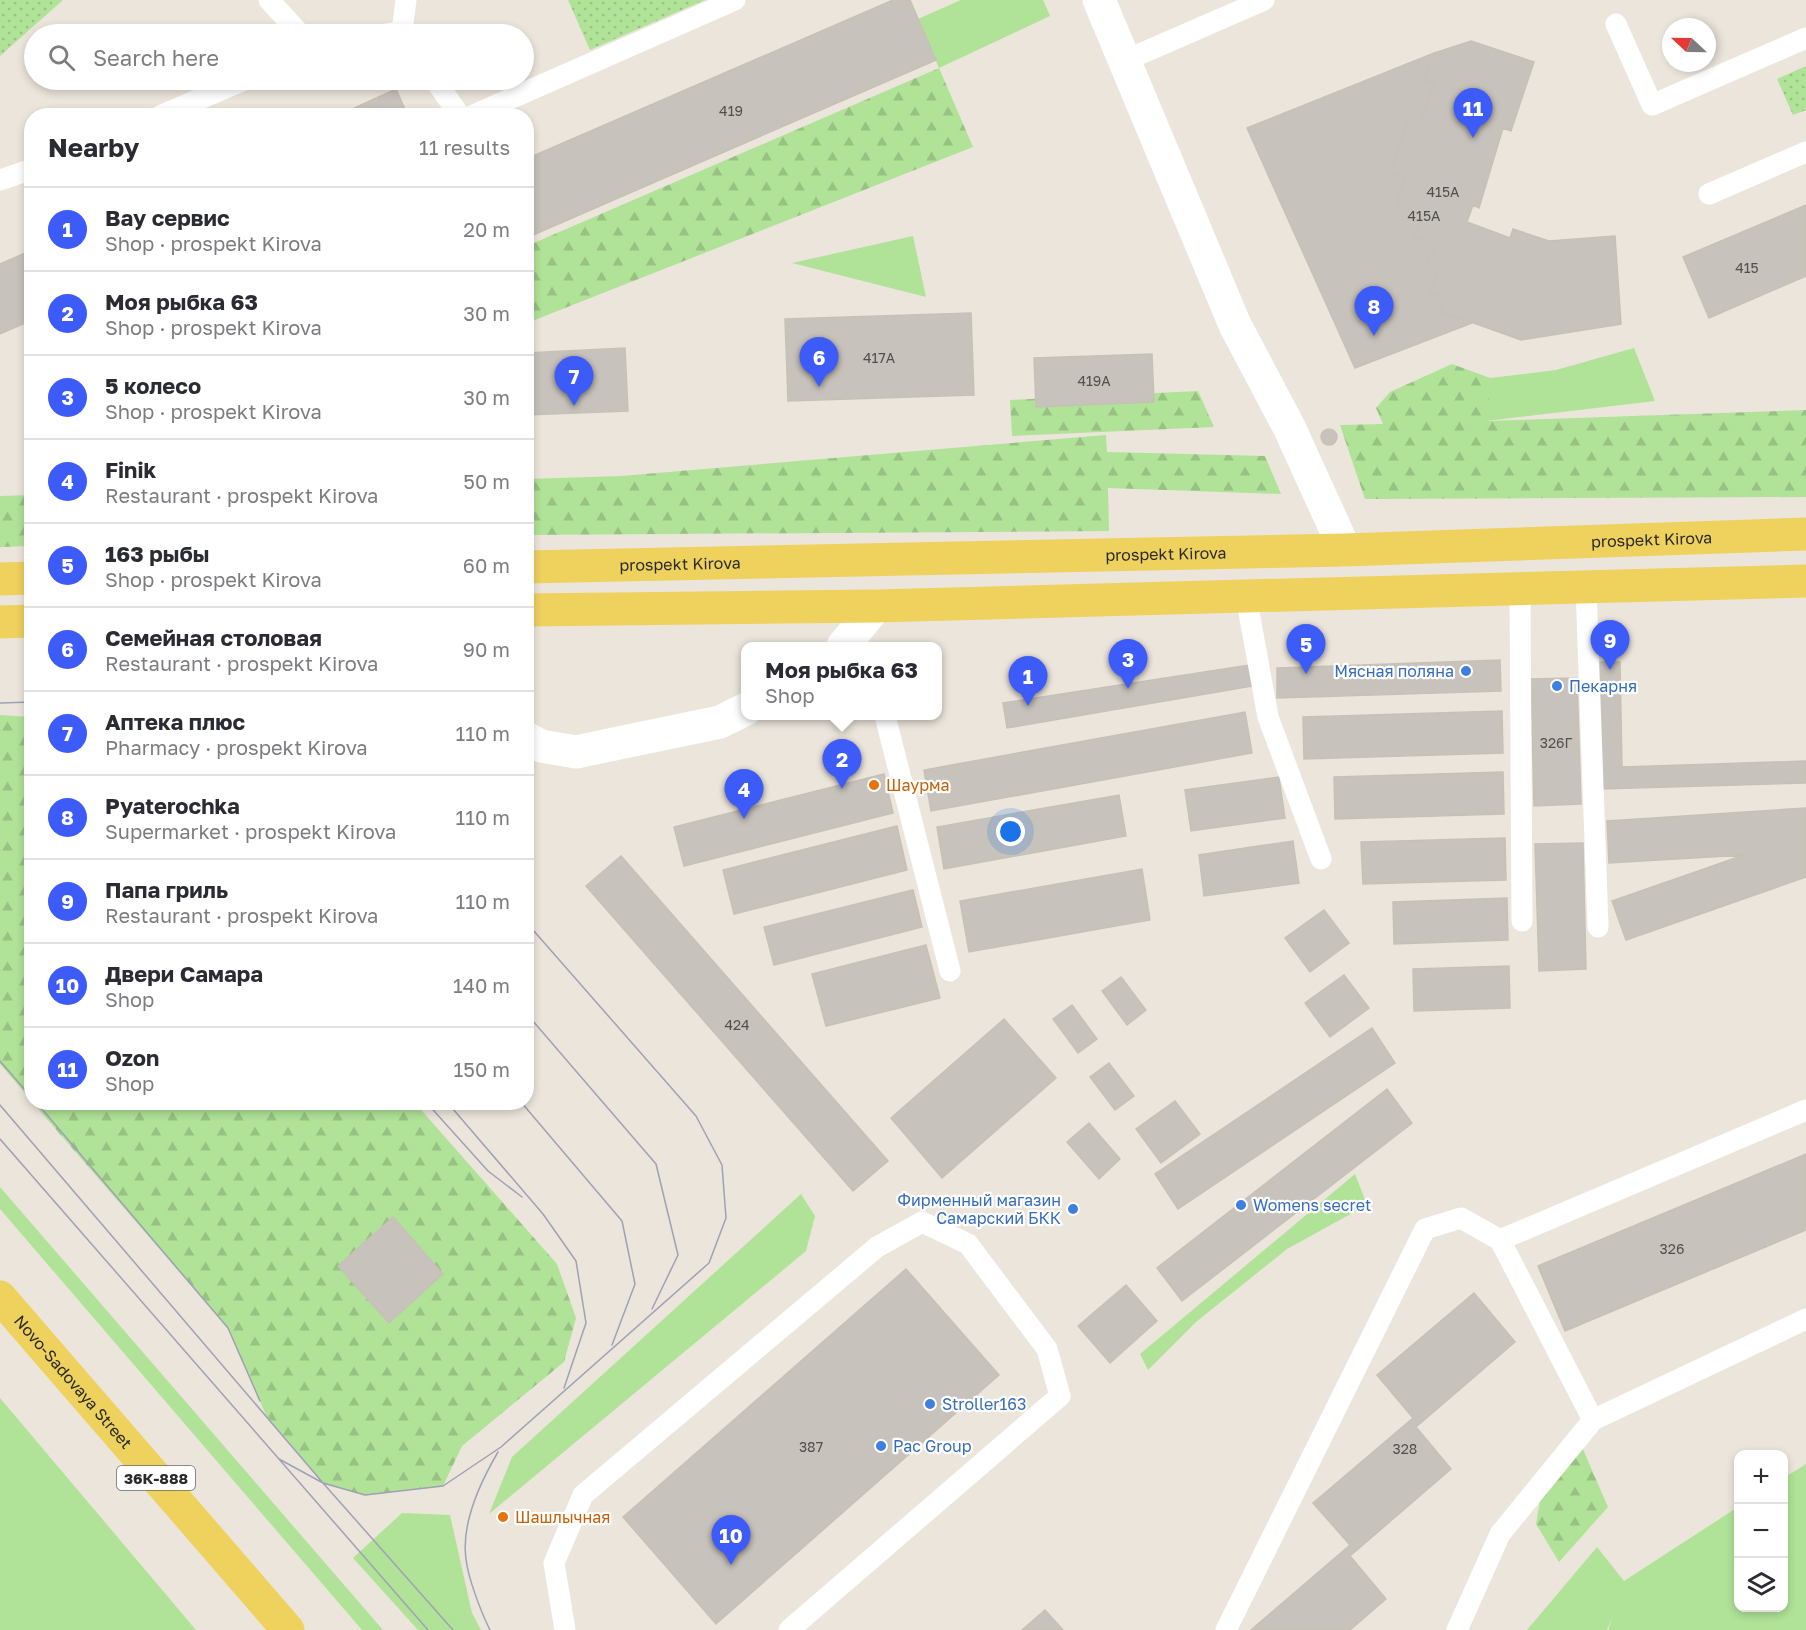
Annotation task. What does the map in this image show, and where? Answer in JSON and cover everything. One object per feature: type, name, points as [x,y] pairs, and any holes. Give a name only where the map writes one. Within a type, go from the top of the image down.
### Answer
[{"type":"main road","name":"prospekt Kirova","points":[[534,567],[1345,550],[1806,534]]},
{"type":"main road","points":[[0,579],[24,578]]},
{"type":"main road","points":[[534,610],[862,631],[1246,596],[1806,581]]},
{"type":"main road","points":[[0,622],[24,621]]},
{"type":"main road","name":"Novo-Sadovaya Street","points":[[0,1297],[288,1630]]},
{"type":"street","points":[[1099,0],[1235,325],[1289,427],[1345,550]]},
{"type":"street","points":[[534,742],[541,746],[576,752],[720,722],[741,712]]},
{"type":"lane","points":[[269,0],[291,24]]},
{"type":"lane","points":[[399,24],[406,0]]},
{"type":"lane","points":[[534,88],[735,0]]},
{"type":"lane","points":[[1124,61],[1264,0]]},
{"type":"lane","points":[[1616,24],[1652,105],[1806,38]]},
{"type":"lane","points":[[178,108],[220,90]]},
{"type":"lane","points":[[442,90],[454,108]]},
{"type":"lane","points":[[489,108],[530,90]]},
{"type":"lane","points":[[1709,194],[1806,152]]},
{"type":"lane","points":[[0,180],[24,172]]},
{"type":"lane","points":[[1586,587],[1598,927]]},
{"type":"lane","points":[[1520,589],[1522,921]]},
{"type":"lane","points":[[1246,596],[1268,717],[1321,859]]},
{"type":"lane","points":[[886,720],[951,970]]},
{"type":"lane","points":[[1500,1240],[1806,1110]]},
{"type":"lane","points":[[1226,1630],[1425,1229],[1461,1218],[1500,1240],[1593,1420]]},
{"type":"lane","points":[[565,1630],[554,1563],[583,1495],[877,1248],[922,1222],[968,1244],[1047,1349],[1060,1396],[789,1630]]},
{"type":"lane","points":[[1457,1630],[1500,1534],[1593,1420],[1806,1319]]},
{"type":"green space","points":[[0,0],[63,0],[36,24],[24,24],[24,35],[0,56]]},
{"type":"green space","points":[[568,0],[705,0],[590,50]]},
{"type":"green space","points":[[961,0],[1043,0],[1050,16],[939,68],[918,19]]},
{"type":"green space","points":[[1806,66],[1806,110],[1793,115],[1777,79]]},
{"type":"green space","points":[[939,68],[973,147],[534,320],[534,243]]},
{"type":"green space","points":[[913,236],[926,297],[792,263]]},
{"type":"green space","points":[[1634,348],[1655,401],[1486,421],[1490,378],[1556,370]]},
{"type":"green space","points":[[1452,364],[1490,378],[1487,421],[1806,410],[1806,497],[1365,499],[1340,425],[1383,424],[1376,408],[1390,392]]},
{"type":"green space","points":[[1198,391],[1214,427],[1012,436],[1010,400]]},
{"type":"green space","points":[[1106,435],[1107,452],[1265,456],[1281,494],[1108,488],[1109,531],[534,535],[534,479],[621,476]]},
{"type":"green space","points":[[24,495],[24,546],[0,547],[0,496]]},
{"type":"green space","points":[[0,715],[24,717],[24,1092],[0,1064]]},
{"type":"green space","points":[[39,1110],[421,1110],[557,1264],[576,1318],[564,1362],[462,1446],[443,1486],[365,1495],[323,1483],[266,1415],[228,1328]]},
{"type":"green space","points":[[1355,1174],[1367,1205],[1287,1249],[1196,1322],[1148,1370],[1140,1354]]},
{"type":"green space","points":[[0,1187],[383,1630],[362,1630],[0,1209]]},
{"type":"green space","points":[[801,1194],[815,1216],[806,1251],[489,1514],[512,1457]]},
{"type":"green space","points":[[0,1398],[196,1630],[0,1630]]},
{"type":"green space","points":[[1579,1440],[1608,1507],[1559,1562],[1536,1524],[1546,1466]]},
{"type":"green space","points":[[1806,1464],[1806,1630],[1608,1630],[1613,1615],[1607,1630],[1527,1630],[1597,1547],[1624,1581],[1734,1510],[1734,1612],[1788,1612],[1788,1475]]},
{"type":"green space","points":[[402,1513],[450,1515],[472,1613],[481,1630],[418,1630],[353,1558]]},
{"type":"building","points":[[893,0],[910,0],[936,60],[534,235],[534,156]]},
{"type":"building","points":[[1471,41],[1534,62],[1511,131],[1503,128],[1479,208],[1473,205],[1467,222],[1510,238],[1513,229],[1549,241],[1615,236],[1621,324],[1521,340],[1440,311],[1448,299],[1429,292],[1438,273],[1426,266],[1435,246],[1413,236],[1424,215],[1397,205],[1405,177],[1391,173],[1406,121],[1420,125],[1435,83],[1425,80],[1434,53]]},
{"type":"building","points":[[1434,53],[1425,80],[1435,83],[1420,125],[1406,121],[1391,173],[1405,177],[1397,205],[1424,215],[1413,236],[1435,246],[1426,266],[1438,273],[1429,292],[1448,299],[1440,311],[1472,323],[1355,368],[1247,128]]},
{"type":"building","points":[[396,90],[404,108],[354,108]]},
{"type":"building","points":[[1806,205],[1806,276],[1709,318],[1683,257]]},
{"type":"building","points":[[24,254],[24,324],[0,334],[0,264]]},
{"type":"building","points":[[971,313],[974,395],[788,401],[785,319]]},
{"type":"building","points":[[625,348],[628,411],[534,415],[534,353]]},
{"type":"building","points":[[1152,354],[1154,402],[1036,407],[1034,358]]},
{"type":"building","points":[[1329,429],[1335,431],[1337,437],[1335,443],[1329,445],[1323,443],[1321,437],[1323,431]]},
{"type":"building","points":[[1500,660],[1501,691],[1277,698],[1277,668]]},
{"type":"building","points":[[1598,662],[1620,662],[1622,767],[1806,761],[1806,783],[1601,789]]},
{"type":"building","points":[[1249,665],[1253,686],[1007,728],[1003,703]]},
{"type":"building","points":[[1577,678],[1581,804],[1534,806],[1531,679]]},
{"type":"building","points":[[1502,711],[1503,753],[1304,759],[1303,717]]},
{"type":"building","points":[[1245,712],[1252,753],[931,811],[924,770]]},
{"type":"building","points":[[1503,772],[1504,814],[1335,819],[1334,777]]},
{"type":"building","points":[[884,774],[893,813],[684,866],[674,827]]},
{"type":"building","points":[[1279,777],[1285,818],[1191,831],[1185,790]]},
{"type":"building","points":[[1119,795],[1126,836],[944,869],[937,827]]},
{"type":"building","points":[[1806,808],[1806,877],[1626,940],[1612,901],[1744,855],[1609,863],[1607,821]]},
{"type":"building","points":[[897,826],[907,870],[734,914],[723,870]]},
{"type":"building","points":[[1505,838],[1506,880],[1363,884],[1361,842]]},
{"type":"building","points":[[1293,841],[1299,883],[1204,896],[1199,855]]},
{"type":"building","points":[[1583,843],[1586,969],[1539,971],[1535,844]]},
{"type":"building","points":[[621,856],[888,1161],[853,1191],[586,886]]},
{"type":"building","points":[[1142,869],[1150,920],[969,952],[960,901]]},
{"type":"building","points":[[913,890],[922,927],[774,965],[764,927]]},
{"type":"building","points":[[1507,898],[1508,940],[1394,944],[1393,902]]},
{"type":"building","points":[[1324,910],[1349,943],[1310,972],[1285,938]]},
{"type":"building","points":[[926,945],[940,998],[826,1026],[812,974]]},
{"type":"building","points":[[1509,966],[1510,1008],[1414,1011],[1413,969]]},
{"type":"building","points":[[1344,975],[1369,1008],[1330,1037],[1305,1003]]},
{"type":"building","points":[[1121,977],[1146,1010],[1127,1025],[1102,991]]},
{"type":"building","points":[[1072,1005],[1097,1039],[1078,1053],[1053,1019]]},
{"type":"building","points":[[1004,1019],[1056,1078],[942,1178],[891,1118]]},
{"type":"building","points":[[1372,1028],[1395,1063],[1178,1209],[1155,1174]]},
{"type":"building","points":[[1109,1063],[1134,1096],[1115,1110],[1090,1077]]},
{"type":"building","points":[[1387,1089],[1412,1123],[1182,1301],[1157,1268]]},
{"type":"building","points":[[1175,1101],[1200,1134],[1161,1163],[1136,1129]]},
{"type":"building","points":[[1089,1123],[1120,1159],[1099,1179],[1067,1142]]},
{"type":"building","points":[[1806,1154],[1806,1230],[1565,1331],[1538,1266]]},
{"type":"building","points":[[393,1217],[443,1274],[389,1323],[338,1266]]},
{"type":"building","points":[[906,1269],[999,1375],[716,1624],[623,1517]]},
{"type":"building","points":[[1126,1285],[1157,1321],[1110,1363],[1078,1326]]},
{"type":"building","points":[[1474,1293],[1515,1342],[1416,1427],[1451,1469],[1350,1556],[1386,1599],[1350,1630],[1251,1630],[1350,1545],[1313,1503],[1413,1418],[1377,1375]]},
{"type":"building","points":[[1045,1610],[1063,1630],[1022,1630]]},
{"type":"tram line","points":[[0,703],[24,702]]},
{"type":"tram line","points":[[279,1459],[323,1483],[365,1495],[443,1486],[501,1447],[709,1263],[726,1218],[722,1165],[696,1116],[534,931]]},
{"type":"tram line","points":[[534,1022],[656,1164],[678,1255],[652,1309]]},
{"type":"tram line","points":[[0,1061],[24,1089]]},
{"type":"tram line","points":[[0,1105],[323,1483],[453,1630]]},
{"type":"tram line","points":[[43,1110],[228,1328],[260,1401]]},
{"type":"tram line","points":[[433,1110],[488,1171],[522,1197]]},
{"type":"tram line","points":[[454,1110],[543,1214],[576,1261],[586,1323],[564,1388]]},
{"type":"tram line","points":[[528,1110],[622,1221],[635,1284],[612,1345]]},
{"type":"tram line","points":[[0,1139],[428,1630]]},
{"type":"tram line","points":[[490,1630],[472,1585],[465,1546],[469,1517],[485,1476],[498,1452]]},
{"type":"place","name":"Ozon","points":[[1473,138]]},
{"type":"place","name":"Pyaterochka","points":[[1374,336]]},
{"type":"place","name":"Семейная столовая","points":[[819,387]]},
{"type":"place","name":"Аптека плюс","points":[[574,406]]},
{"type":"place","name":"Папа гриль","points":[[1610,670]]},
{"type":"place","name":"Мясная поляна","points":[[1466,671]]},
{"type":"place","name":"163 рыбы","points":[[1306,674]]},
{"type":"place","name":"Пекарня","points":[[1557,686]]},
{"type":"place","name":"5 колесо","points":[[1128,689]]},
{"type":"place","name":"Вау сервис","points":[[1028,706]]},
{"type":"place","name":"Шаурма","points":[[874,785]]},
{"type":"place","name":"Моя рыбка 63","points":[[842,789]]},
{"type":"place","name":"Finik","points":[[744,819]]},
{"type":"place","name":"Womens secret","points":[[1241,1205]]},
{"type":"place","name":"Фирменный магазин Самарский БКК","points":[[1073,1209]]},
{"type":"place","name":"Stroller163","points":[[930,1404]]},
{"type":"place","name":"Pac Group","points":[[881,1446]]},
{"type":"place","name":"Шашлычная","points":[[503,1517]]},
{"type":"place","name":"Двери Самара","points":[[731,1565]]}]
